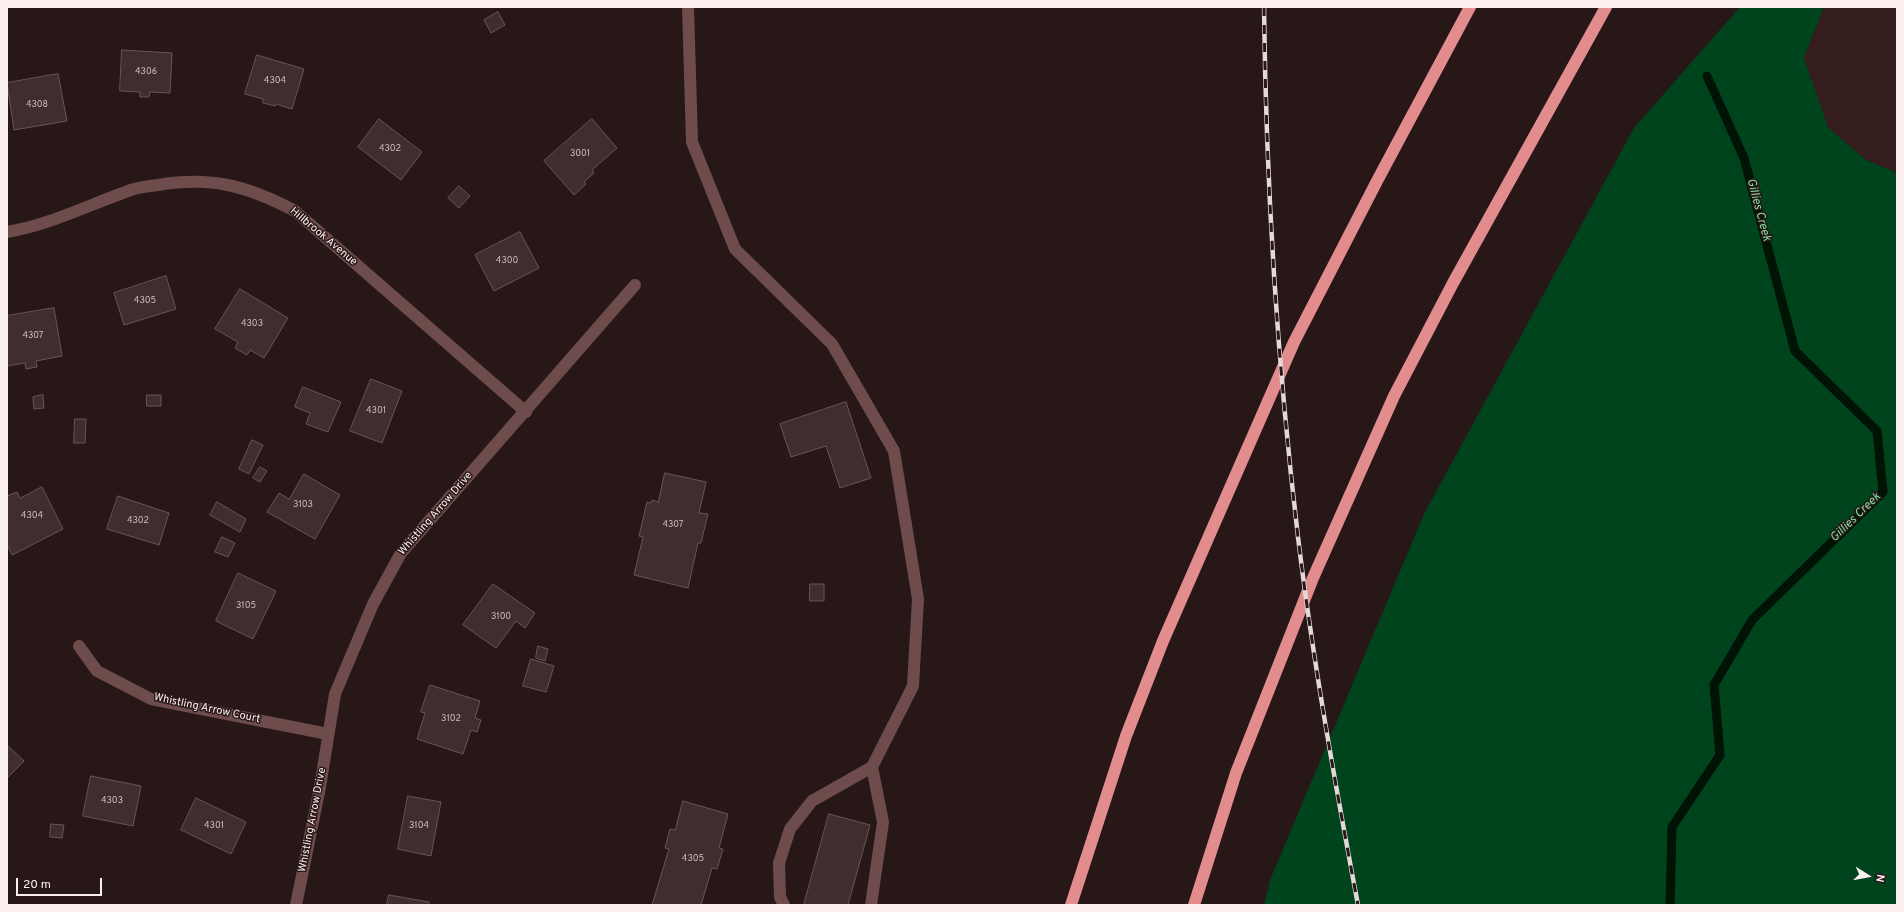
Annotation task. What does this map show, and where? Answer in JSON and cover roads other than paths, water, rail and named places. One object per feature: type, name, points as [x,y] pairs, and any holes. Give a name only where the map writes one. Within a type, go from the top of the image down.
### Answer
[{"type":"highway","points":[[1071,905],[1126,736],[1163,641],[1294,342],[1377,181],[1470,7]]},
{"type":"highway","points":[[1194,905],[1236,773],[1313,578],[1394,396],[1453,283],[1606,7]]},
{"type":"street","points":[[688,7],[692,142],[735,249],[832,344],[894,451],[918,599],[913,686],[872,767],[812,801],[790,829],[779,863],[780,897],[784,905]]},
{"type":"street","name":"Hillbrook Avenue","points":[[7,232],[51,222],[135,189],[179,182],[213,182],[265,195],[295,211],[526,412]]},
{"type":"street","name":"Whistling Arrow Drive","points":[[296,905],[335,694],[373,604],[401,553],[526,412],[635,285]]},
{"type":"street","name":"Whistling Arrow Court","points":[[79,646],[96,672],[151,699],[328,734]]},
{"type":"street","points":[[870,905],[883,822],[872,767]]},
{"type":"waterway","name":"Gillies Creek","points":[[1670,905],[1672,827],[1720,755],[1714,685],[1752,620],[1883,492],[1877,431],[1795,351],[1744,158],[1707,76]]},
{"type":"railway","points":[[1264,7],[1270,206],[1284,405],[1304,583],[1333,768],[1358,905]]}]
